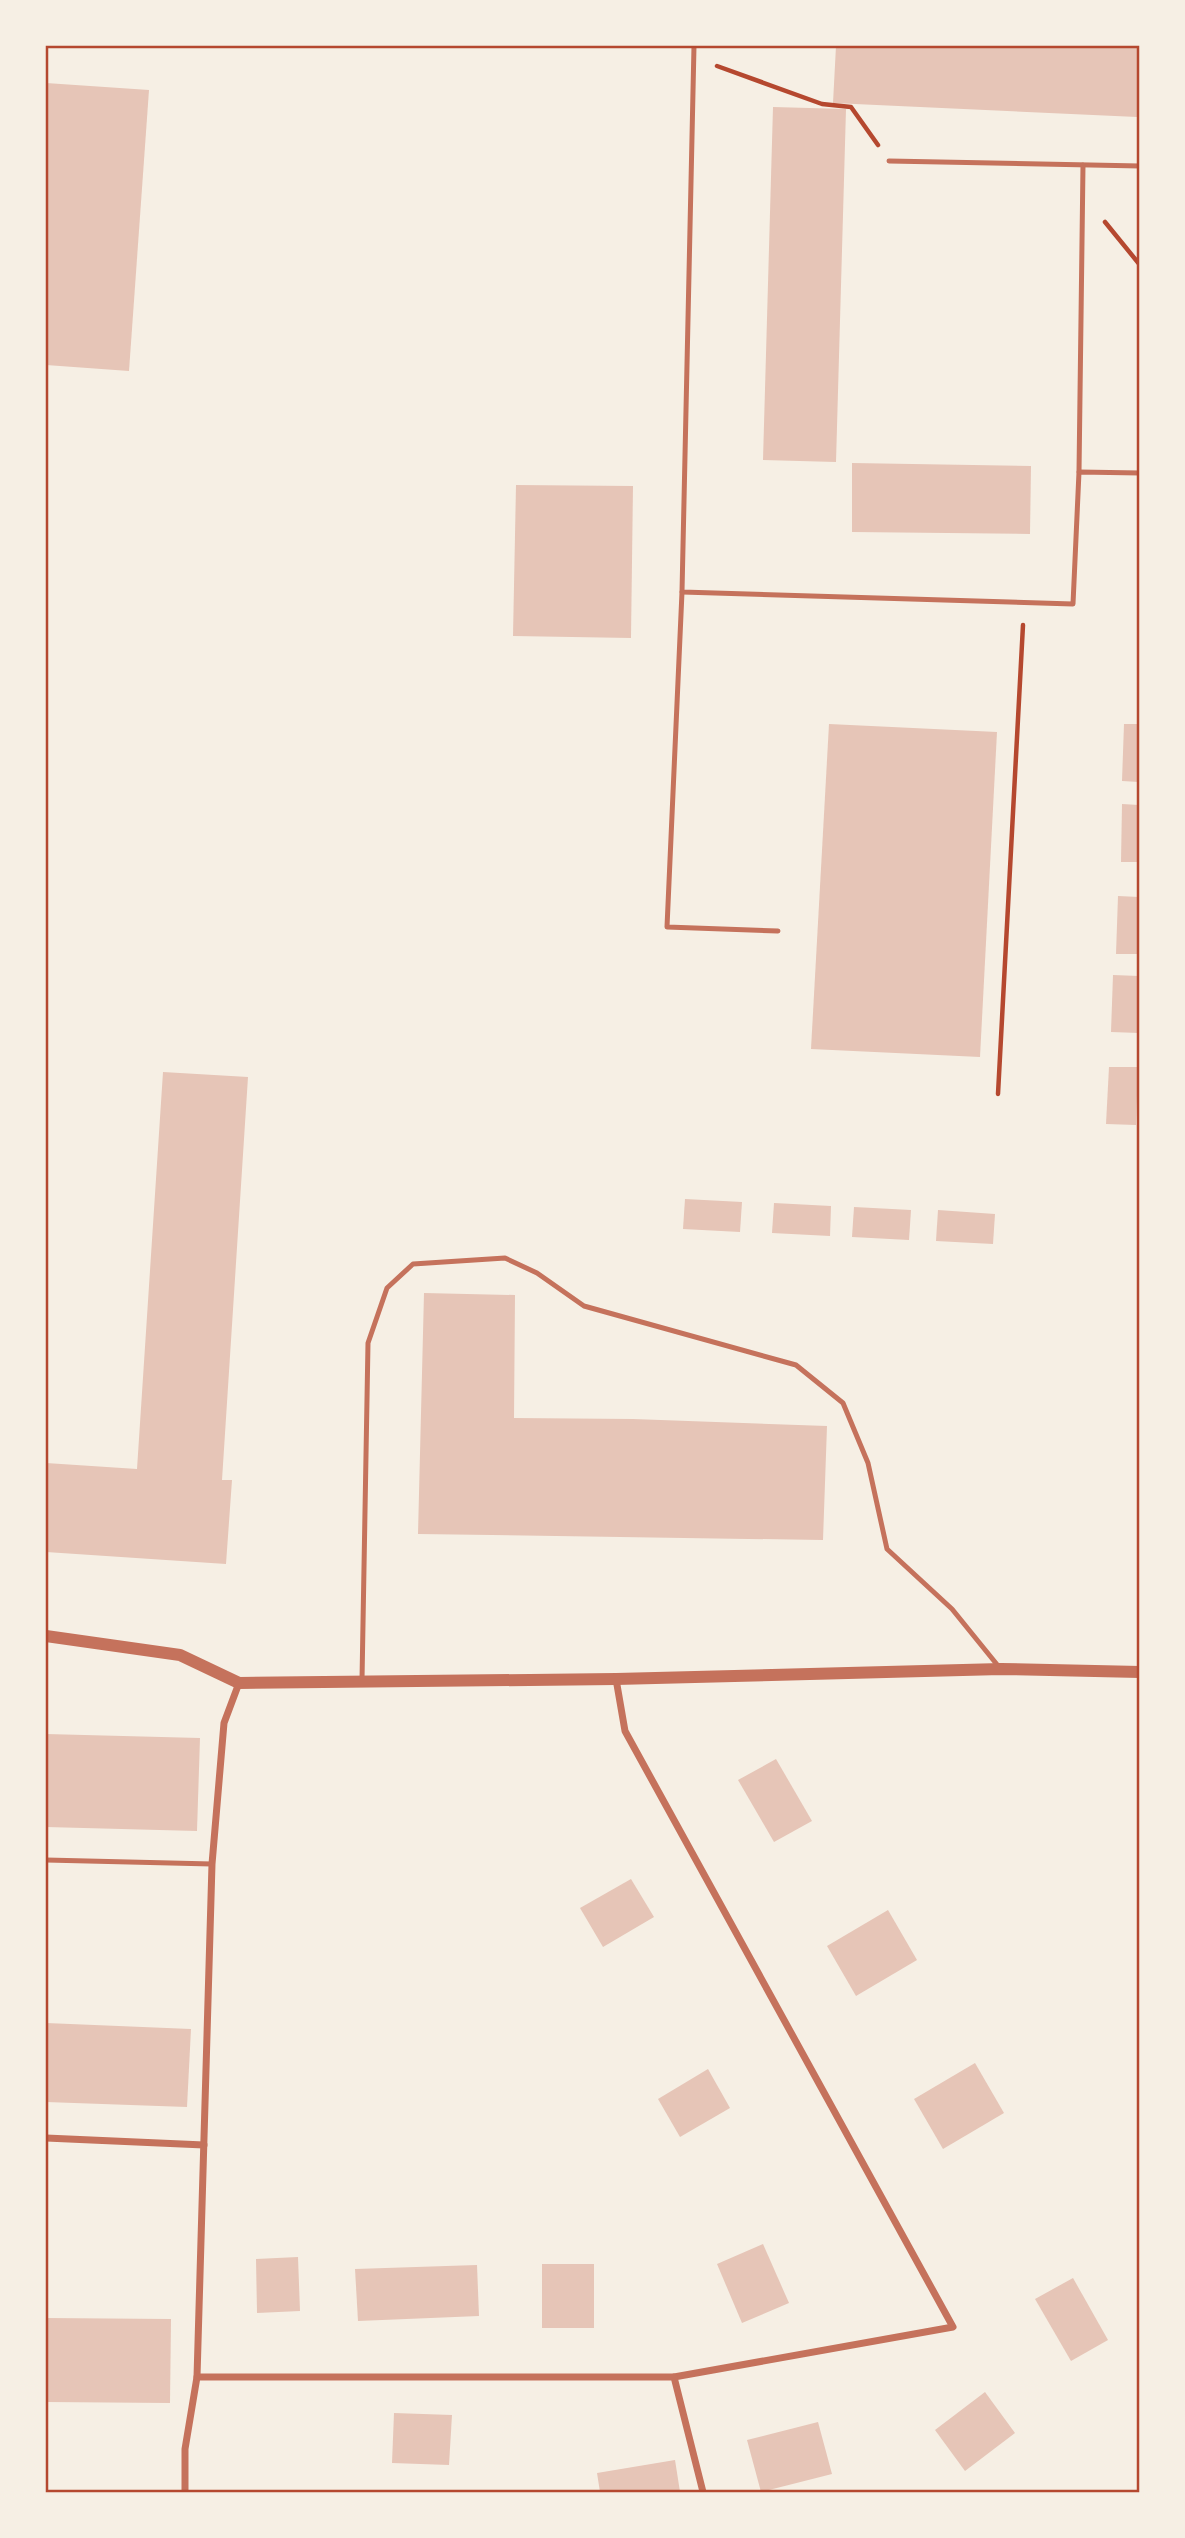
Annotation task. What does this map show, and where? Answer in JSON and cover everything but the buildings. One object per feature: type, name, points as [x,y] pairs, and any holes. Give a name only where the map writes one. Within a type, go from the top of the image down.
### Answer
[{"type":"street","points":[[46,1636],[180,1655],[239,1683],[616,1679],[1001,1669],[1139,1672]]},
{"type":"street","points":[[197,2377],[674,2377],[953,2327],[625,1731],[616,1679]]},
{"type":"street","points":[[185,2493],[185,2449],[197,2377],[212,1864],[225,1723],[239,1683]]},
{"type":"street","points":[[46,2138],[204,2146]]},
{"type":"street","points":[[674,2377],[703,2493]]},
{"type":"lane","points":[[694,46],[682,592],[667,927],[778,931]]},
{"type":"lane","points":[[889,161],[1139,166]]},
{"type":"lane","points":[[682,592],[1073,604],[1079,472],[1083,165]]},
{"type":"lane","points":[[1079,472],[1139,473]]},
{"type":"lane","points":[[362,1680],[368,1343],[387,1288],[413,1264],[505,1258],[537,1273],[584,1306],[796,1365],[843,1403],[868,1463],[887,1549],[952,1609],[1001,1669]]},
{"type":"lane","points":[[46,1860],[212,1864]]},
{"type":"path","points":[[693,57],[822,104],[851,107],[889,161]]},
{"type":"path","points":[[1082,195],[1139,265]]},
{"type":"path","points":[[998,1094],[1024,603]]}]
